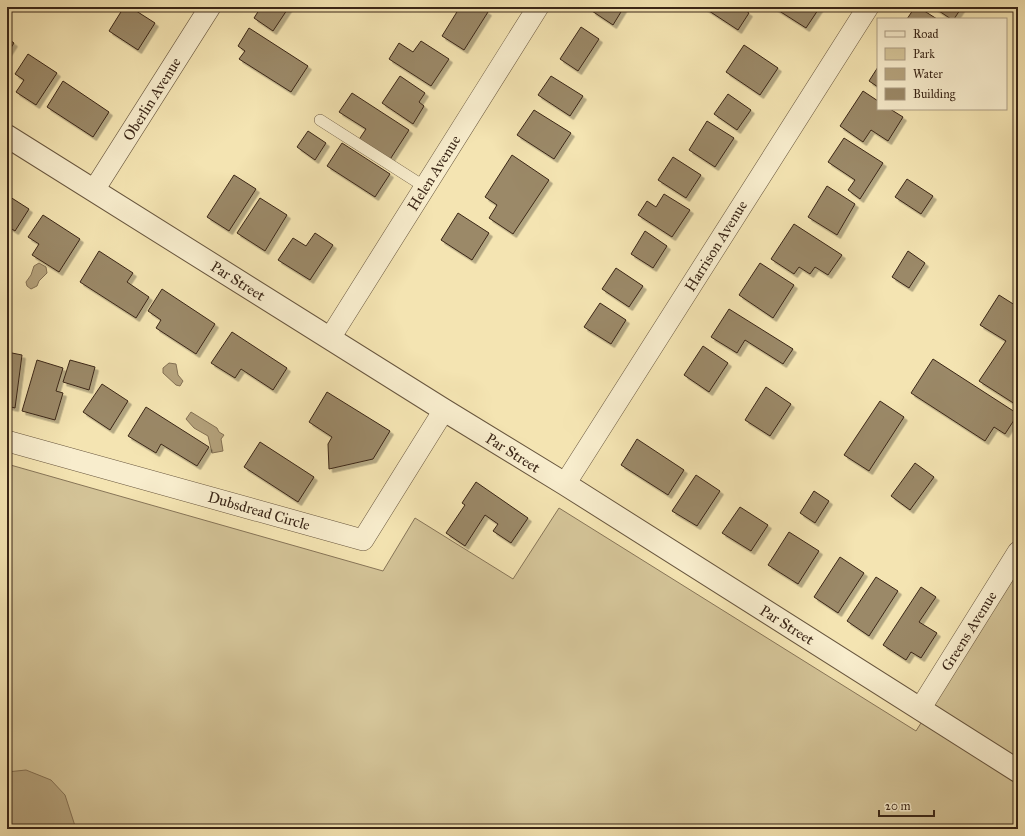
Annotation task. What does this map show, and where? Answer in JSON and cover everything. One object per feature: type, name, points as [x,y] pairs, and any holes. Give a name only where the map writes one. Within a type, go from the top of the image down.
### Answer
[{"type":"street","name":"Oberlin Avenue","points":[[94,190],[210,7]]},
{"type":"street","name":"Helen Avenue","points":[[330,338],[538,7]]},
{"type":"street","name":"Harrison Avenue","points":[[565,484],[868,7]]},
{"type":"street","name":"Par Street","points":[[7,136],[444,410],[565,484],[1018,771]]},
{"type":"street","name":"Dubsdread Circle","points":[[7,441],[363,540],[444,410]]},
{"type":"street","name":"Greens Avenue","points":[[920,709],[1018,552]]},
{"type":"lane","points":[[320,120],[425,187]]},
{"type":"green space","points":[[7,464],[383,571],[415,518],[513,579],[559,508],[916,731],[1018,568],[1018,829],[7,829]]},
{"type":"water","points":[[39,263],[46,267],[47,273],[39,281],[37,286],[31,289],[27,286],[26,282],[31,275],[34,266]]},
{"type":"water","points":[[169,363],[176,364],[178,375],[183,381],[180,386],[176,385],[163,373],[163,368]]},
{"type":"water","points":[[191,412],[217,428],[219,432],[224,435],[221,439],[223,451],[212,453],[208,436],[194,428],[186,419]]},
{"type":"water","points":[[26,770],[51,780],[65,795],[76,829],[7,829],[7,772]]},
{"type":"building","points":[[124,7],[130,7],[155,23],[138,50],[109,31]]},
{"type":"building","points":[[261,7],[289,7],[273,31],[254,18]]},
{"type":"building","points":[[460,7],[479,7],[488,12],[464,50],[442,36]]},
{"type":"building","points":[[594,7],[624,7],[613,25],[592,11]]},
{"type":"building","points":[[703,7],[740,7],[749,13],[738,30]]},
{"type":"building","points":[[773,7],[820,7],[806,28]]},
{"type":"building","points":[[915,7],[918,7],[935,18],[908,18]]},
{"type":"building","points":[[933,7],[962,7],[955,18],[950,18]]},
{"type":"building","points":[[581,27],[599,39],[578,71],[560,59]]},
{"type":"building","points":[[249,28],[308,66],[291,92],[239,59],[245,51],[238,46]]},
{"type":"building","points":[[7,38],[14,43],[7,54]]},
{"type":"building","points":[[421,41],[449,59],[431,86],[389,59],[399,43],[413,52]]},
{"type":"building","points":[[744,45],[778,68],[760,95],[726,72]]},
{"type":"building","points":[[28,54],[57,73],[36,105],[16,92],[24,80],[15,74]]},
{"type":"building","points":[[877,69],[877,86],[869,81]]},
{"type":"building","points":[[400,76],[425,93],[419,102],[424,106],[413,124],[382,103]]},
{"type":"building","points":[[551,76],[583,96],[570,116],[538,95]]},
{"type":"building","points":[[63,81],[109,112],[93,137],[47,107]]},
{"type":"building","points":[[863,91],[877,100],[877,110],[892,110],[903,117],[888,141],[871,130],[863,142],[840,126]]},
{"type":"building","points":[[352,93],[409,130],[389,161],[358,141],[366,129],[339,112]]},
{"type":"building","points":[[728,94],[751,110],[737,130],[714,114]]},
{"type":"building","points":[[534,110],[571,133],[554,159],[517,135]]},
{"type":"building","points":[[707,121],[734,138],[715,167],[689,150]]},
{"type":"building","points":[[308,131],[326,143],[315,160],[297,147]]},
{"type":"building","points":[[844,138],[883,163],[860,199],[848,190],[855,180],[828,162]]},
{"type":"building","points":[[342,143],[390,174],[375,197],[327,166]]},
{"type":"building","points":[[512,155],[549,180],[513,234],[489,218],[497,205],[485,197]]},
{"type":"building","points":[[673,157],[701,175],[686,198],[658,180]]},
{"type":"building","points":[[234,175],[256,189],[229,231],[207,217]]},
{"type":"building","points":[[907,179],[933,196],[921,214],[895,197]]},
{"type":"building","points":[[827,186],[855,204],[837,235],[808,217]]},
{"type":"building","points":[[664,194],[690,210],[672,237],[638,215],[647,201],[656,207]]},
{"type":"building","points":[[7,195],[29,209],[15,231],[7,226]]},
{"type":"building","points":[[260,198],[287,215],[265,251],[237,233]]},
{"type":"building","points":[[458,213],[489,233],[472,260],[441,240]]},
{"type":"building","points":[[43,215],[80,239],[59,272],[32,255],[39,244],[28,237]]},
{"type":"building","points":[[794,224],[842,255],[828,275],[815,267],[810,274],[799,267],[794,274],[771,259]]},
{"type":"building","points":[[645,231],[667,246],[653,268],[631,254]]},
{"type":"building","points":[[315,233],[333,245],[310,280],[278,260],[293,238],[306,246]]},
{"type":"building","points":[[99,251],[133,273],[127,282],[149,297],[136,318],[80,282]]},
{"type":"building","points":[[908,251],[925,263],[909,288],[892,277]]},
{"type":"building","points":[[760,263],[794,285],[773,318],[739,295]]},
{"type":"building","points":[[616,268],[643,286],[629,307],[602,289]]},
{"type":"building","points":[[162,289],[215,324],[196,354],[156,328],[161,320],[148,311]]},
{"type":"building","points":[[999,295],[1018,307],[1018,406],[979,381],[1006,341],[980,325]]},
{"type":"building","points":[[600,303],[626,320],[611,344],[584,327]]},
{"type":"building","points":[[729,309],[793,349],[783,364],[745,340],[737,353],[711,337]]},
{"type":"building","points":[[232,332],[287,368],[273,390],[241,369],[235,378],[211,363]]},
{"type":"building","points":[[703,346],[728,363],[709,392],[684,375]]},
{"type":"building","points":[[7,352],[22,355],[15,408],[7,406]]},
{"type":"building","points":[[933,359],[1018,414],[1005,434],[994,427],[985,441],[911,393]]},
{"type":"building","points":[[37,360],[63,368],[56,391],[63,393],[55,420],[22,411]]},
{"type":"building","points":[[70,360],[95,367],[89,390],[63,382]]},
{"type":"building","points":[[102,384],[128,401],[110,430],[83,412]]},
{"type":"building","points":[[766,387],[791,404],[770,436],[745,420]]},
{"type":"building","points":[[327,392],[390,431],[373,459],[329,469],[328,444],[332,437],[309,422]]},
{"type":"building","points":[[880,401],[904,417],[869,471],[844,455]]},
{"type":"building","points":[[146,407],[209,447],[197,466],[161,444],[156,453],[128,436]]},
{"type":"building","points":[[637,439],[684,470],[668,495],[621,465]]},
{"type":"building","points":[[260,442],[314,477],[298,502],[244,467]]},
{"type":"building","points":[[915,463],[934,477],[910,510],[891,496]]},
{"type":"building","points":[[696,475],[720,491],[697,526],[672,511]]},
{"type":"building","points":[[476,482],[528,518],[511,543],[493,531],[498,524],[485,515],[465,546],[446,533],[465,505],[462,503]]},
{"type":"building","points":[[814,491],[829,501],[815,523],[800,513]]},
{"type":"building","points":[[740,507],[768,525],[751,551],[722,533]]},
{"type":"building","points":[[789,532],[819,551],[798,584],[768,565]]},
{"type":"building","points":[[840,557],[864,573],[838,613],[814,597]]},
{"type":"building","points":[[876,577],[898,591],[869,636],[847,621]]},
{"type":"building","points":[[921,587],[936,597],[919,622],[937,633],[921,658],[911,652],[906,660],[883,645]]}]
